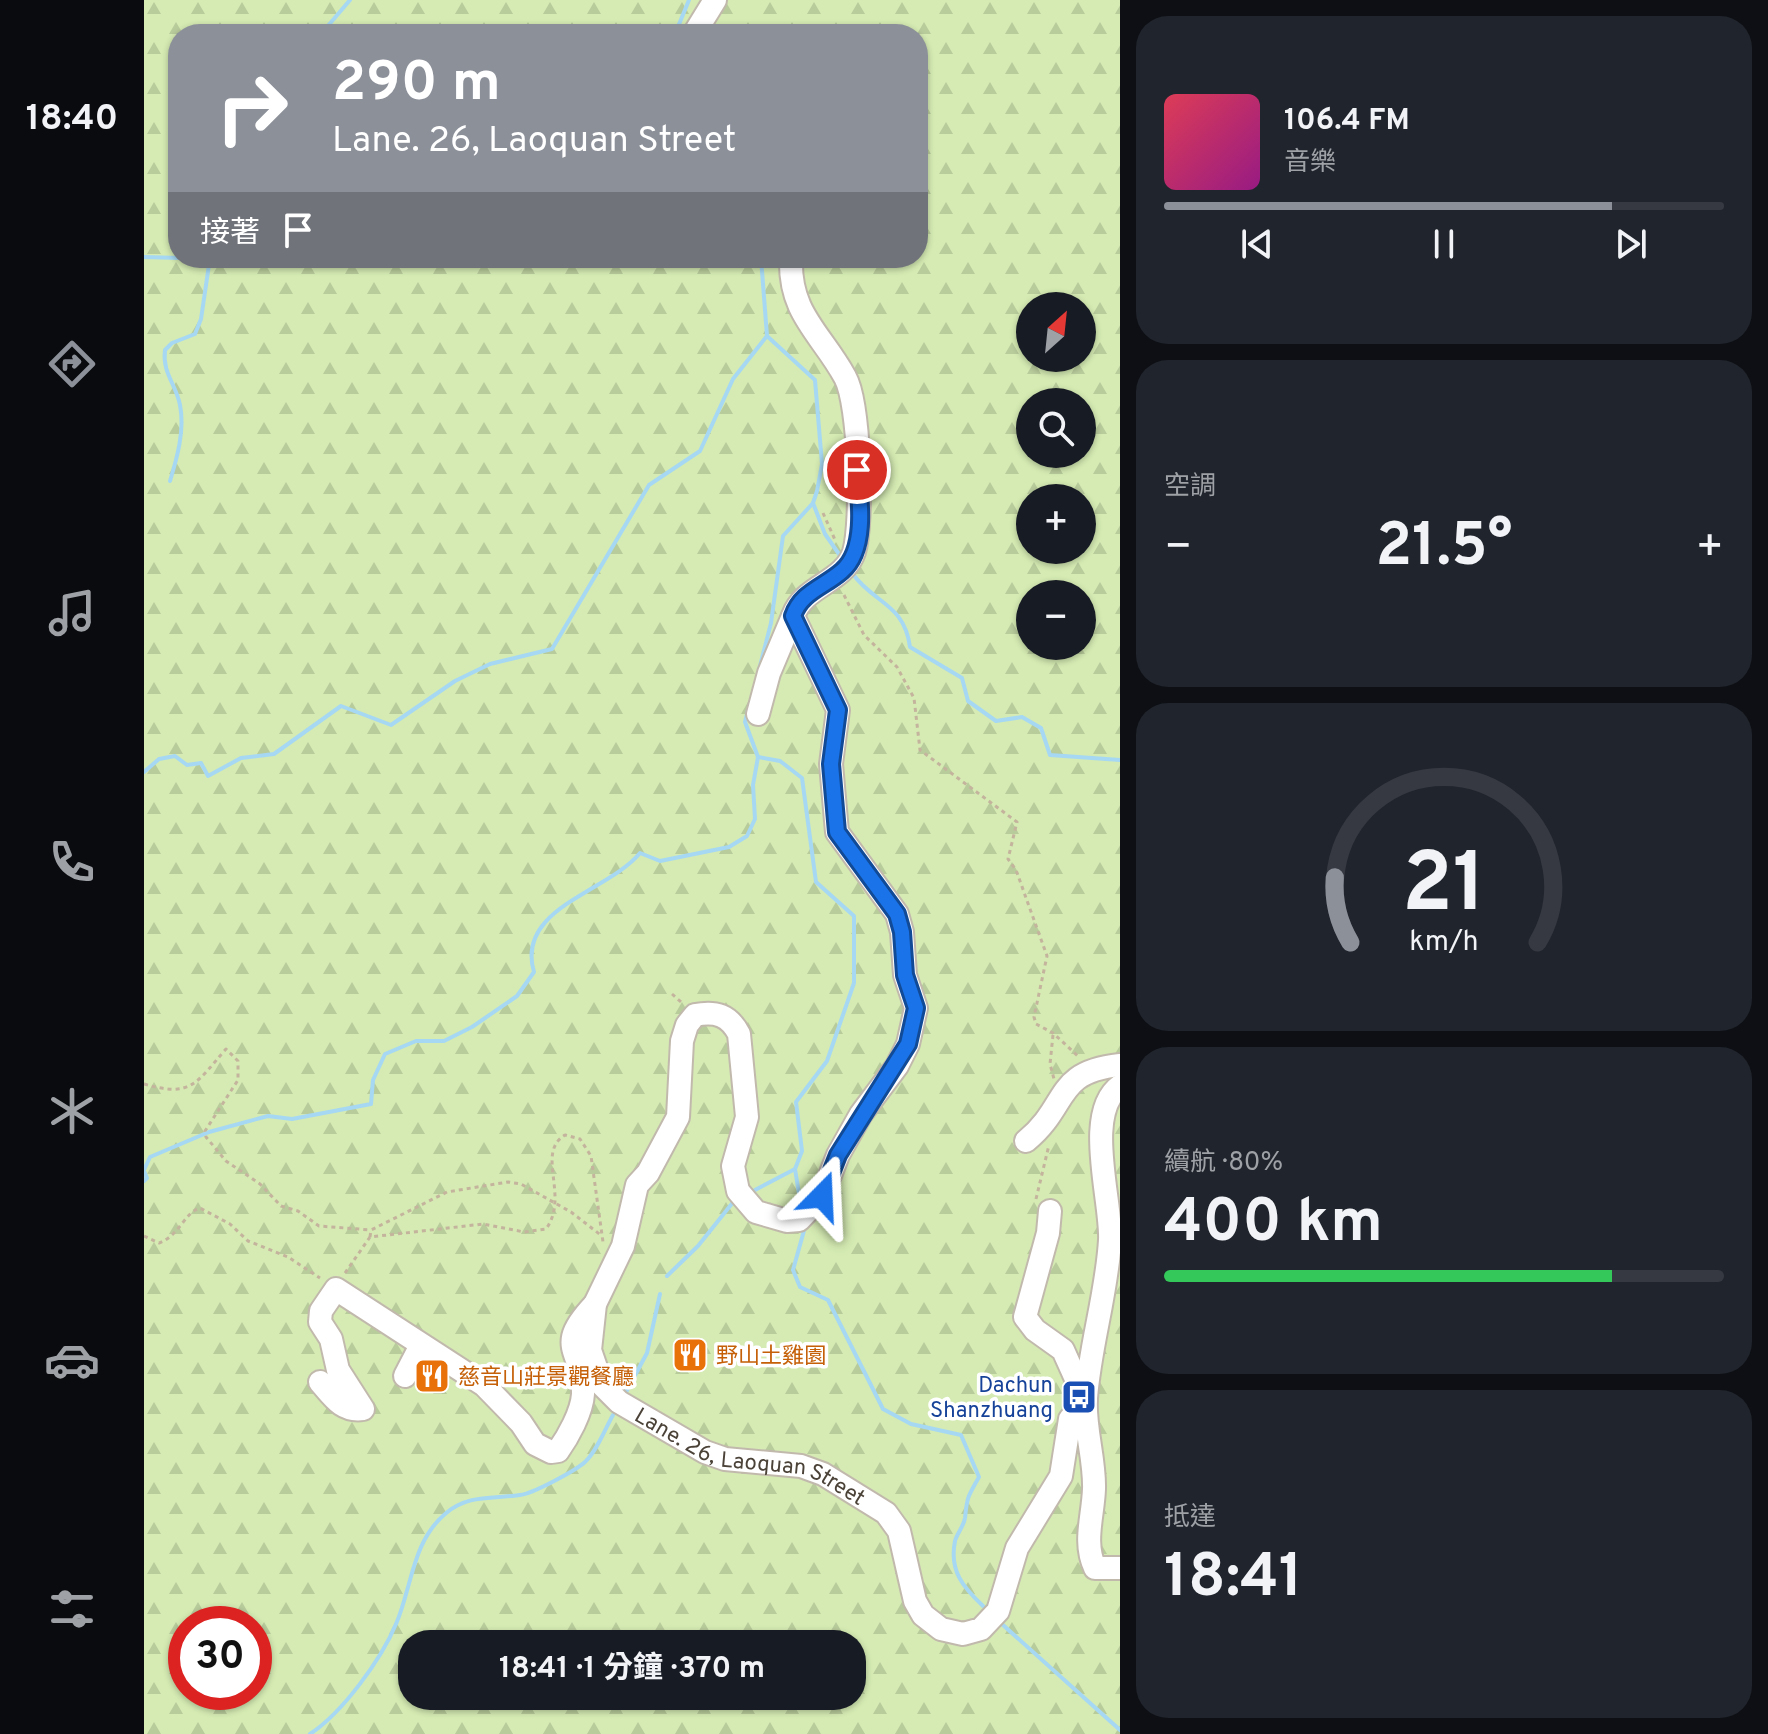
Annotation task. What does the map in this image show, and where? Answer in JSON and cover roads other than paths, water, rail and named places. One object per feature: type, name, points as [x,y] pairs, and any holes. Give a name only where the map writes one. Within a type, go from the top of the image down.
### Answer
[{"type":"street","points":[[700,24],[715,0]]},
{"type":"street","points":[[758,714],[769,673],[803,597],[851,561],[858,534],[859,495],[853,397],[838,365],[807,324],[793,289],[792,268]]},
{"type":"street","name":"Lane. 26, Laoquan Street","points":[[793,616],[838,710],[831,764],[837,832],[847,849],[885,893],[902,932],[905,975],[916,1008],[908,1044],[838,1155],[822,1196],[799,1220],[787,1221],[756,1212],[738,1191],[733,1166],[747,1117],[739,1034],[733,1022],[721,1014],[695,1015],[687,1025],[682,1041],[678,1117],[648,1173],[637,1185],[623,1246],[609,1269],[595,1304],[590,1350],[602,1385],[619,1402],[705,1452],[725,1459],[801,1466],[823,1474],[886,1513],[899,1531],[915,1601],[923,1615],[941,1629],[963,1634],[981,1629],[998,1611],[1017,1548],[1061,1476],[1070,1419],[1086,1400]]},
{"type":"street","points":[[1026,1141],[1050,1119],[1065,1087],[1110,1066]]},
{"type":"street","name":"Lane. 26, Laoquan Street","points":[[1120,1086],[1112,1091],[1106,1105],[1101,1165],[1110,1238],[1086,1400],[1094,1489],[1088,1553],[1095,1568],[1120,1568]]},
{"type":"street","points":[[1050,1211],[1048,1233],[1025,1317],[1035,1330],[1063,1350],[1086,1400]]},
{"type":"street","points":[[320,1382],[338,1403],[347,1408],[363,1409],[338,1370],[331,1339],[319,1316],[336,1289],[423,1343],[405,1376]]},
{"type":"street","points":[[420,1347],[484,1385],[521,1423],[535,1444],[551,1452],[558,1451],[583,1399],[572,1336],[577,1323],[595,1304]]},
{"type":"waterway","points":[[330,24],[350,0]]},
{"type":"waterway","points":[[679,24],[689,0]]},
{"type":"waterway","points":[[144,257],[168,258]]},
{"type":"waterway","points":[[170,481],[182,424],[178,398],[167,372],[165,350],[172,343],[195,334],[201,319],[209,268]]},
{"type":"waterway","points":[[759,670],[771,623],[783,536],[813,503],[822,464],[815,380],[767,336],[762,268]]},
{"type":"waterway","points":[[144,772],[159,759],[175,756],[187,765],[201,763],[208,776],[241,758],[274,754],[341,706],[391,725],[455,681],[490,664],[552,649],[649,485],[700,451],[733,379],[767,336]]},
{"type":"waterway","points":[[813,503],[825,534],[841,557]]},
{"type":"waterway","points":[[852,573],[895,612],[907,632],[910,647],[962,678],[968,701],[996,721],[1022,717],[1041,728],[1050,755],[1120,760]]},
{"type":"waterway","points":[[748,710],[745,722],[758,757],[780,761],[802,778],[816,882],[854,916],[854,983],[827,1061],[796,1102],[802,1151],[795,1169],[800,1200]]},
{"type":"waterway","points":[[144,1170],[150,1157],[209,1132],[268,1116],[292,1119],[371,1104],[373,1080],[385,1054],[416,1041],[444,1041],[472,1027],[517,996],[534,972],[532,950],[538,932],[568,903],[625,867],[640,853],[660,861],[729,847],[747,836],[755,819],[753,785],[758,757]]},
{"type":"waterway","points":[[755,1190],[795,1169]]},
{"type":"waterway","points":[[144,1171],[147,1178],[144,1181]]},
{"type":"waterway","points":[[667,1276],[698,1246],[734,1201]]},
{"type":"waterway","points":[[805,1227],[793,1270],[800,1287],[828,1300],[883,1409],[911,1424],[961,1435],[979,1477],[955,1541],[954,1561],[959,1578],[983,1606]]},
{"type":"waterway","points":[[625,1394],[647,1353],[660,1294]]},
{"type":"waterway","points":[[310,1734],[335,1713],[381,1653],[396,1624],[419,1551],[434,1525],[462,1503],[526,1494],[572,1471],[593,1452],[613,1415]]},
{"type":"waterway","points":[[1003,1625],[1120,1730]]},
{"type":"place","name":"野山土雞園","points":[[690,1355]]},
{"type":"place","name":"慈音山莊景觀餐廳","points":[[432,1376]]},
{"type":"place","name":"Dachun Shanzhuang","points":[[1079,1397]]}]
